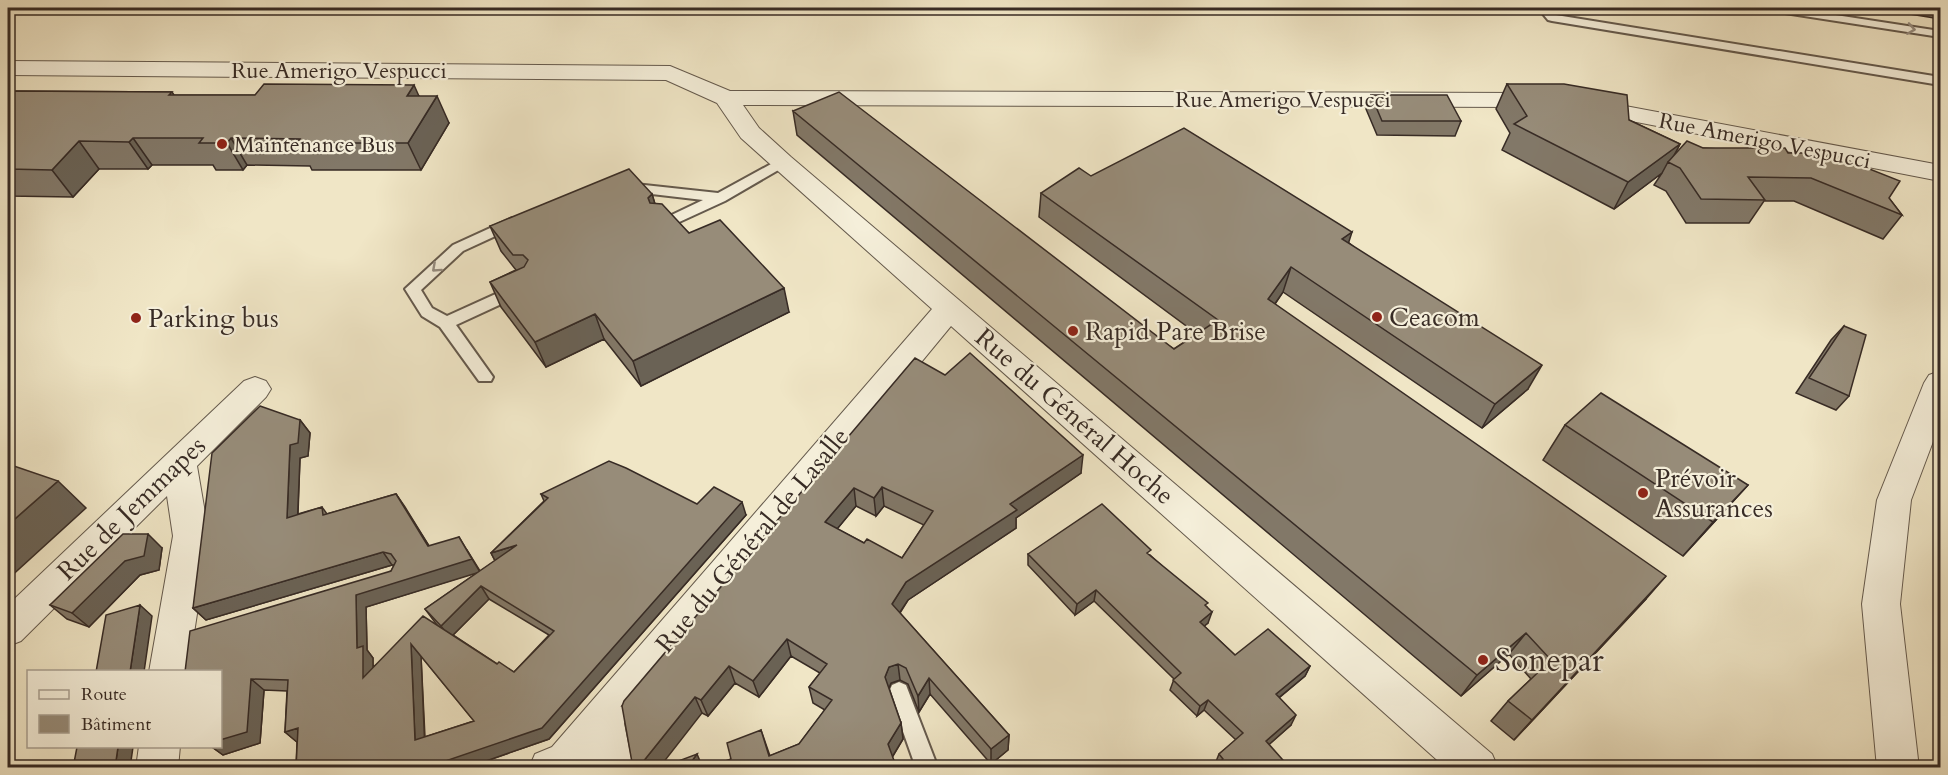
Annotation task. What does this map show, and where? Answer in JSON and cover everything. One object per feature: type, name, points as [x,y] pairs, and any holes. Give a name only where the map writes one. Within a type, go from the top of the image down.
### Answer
[{"type":"street","name":"Rue Amerigo Vespucci","points":[[8,68],[670,73],[726,98],[1555,100],[1941,173]]},
{"type":"street","name":"Rue du Général Hoche","points":[[726,98],[750,133],[782,162],[1477,768]]},
{"type":"street","name":"Rue du Général de Lasalle","points":[[550,768],[566,762],[950,307]]},
{"type":"street","points":[[1898,768],[1881,604],[1894,500],[1941,383]]},
{"type":"street","name":"Rue de Jemmapes","points":[[8,629],[255,389]]},
{"type":"street","points":[[178,649],[191,536],[179,461]]},
{"type":"street","points":[[603,717],[612,768]]},
{"type":"street","points":[[157,768],[160,748]]},
{"type":"lane","points":[[1543,8],[1552,18],[1941,81]]},
{"type":"lane","points":[[1770,8],[1941,34]]},
{"type":"lane","points":[[664,224],[720,198],[782,162]]},
{"type":"lane","points":[[617,185],[720,198]]},
{"type":"lane","points":[[485,377],[446,323],[427,312],[413,289],[458,248],[524,217]]},
{"type":"lane","points":[[446,323],[528,286]]},
{"type":"lane","points":[[899,692],[927,768]]},
{"type":"building","points":[[264,84],[414,85],[407,96],[437,96],[408,143],[297,143],[300,139],[231,138],[227,143],[199,143],[203,138],[133,138],[129,142],[79,141],[52,170],[8,169],[8,91],[255,95]]},
{"type":"building","points":[[1507,84],[1564,84],[1627,95],[1629,120],[1680,144],[1628,182],[1514,124],[1527,116]]},
{"type":"building","points":[[839,92],[1174,349],[1218,320],[1041,193],[1079,168],[1091,176],[1184,128],[1352,232],[1342,239],[1542,365],[1495,404],[1291,267],[1268,299],[1666,576],[1532,720],[1508,701],[1551,660],[1526,633],[1477,675],[793,111]]},
{"type":"building","points":[[1371,95],[1447,95],[1461,121],[1382,121]]},
{"type":"building","points":[[1687,141],[1703,148],[1785,148],[1788,153],[1802,153],[1823,161],[1829,153],[1900,181],[1889,198],[1902,215],[1811,178],[1748,177],[1765,200],[1701,199],[1680,168],[1668,162]]},
{"type":"building","points":[[629,169],[652,194],[648,198],[650,203],[662,204],[689,233],[720,220],[784,288],[633,361],[595,314],[535,342],[490,282],[524,267],[528,260],[523,255],[513,255],[490,226]]},
{"type":"building","points":[[1844,326],[1866,335],[1849,396],[1809,378]]},
{"type":"building","points":[[970,353],[1083,455],[1010,504],[1017,510],[906,582],[892,604],[1009,735],[991,749],[929,678],[918,696],[906,668],[898,664],[889,667],[885,677],[901,723],[888,744],[896,766],[892,768],[830,768],[829,766],[826,768],[705,768],[731,759],[727,743],[761,730],[769,756],[799,744],[832,700],[809,687],[827,664],[787,639],[753,681],[729,666],[701,700],[695,697],[638,768],[633,768],[622,706],[624,701],[915,358],[945,375]],"holes":[[[882,487],[933,511],[902,558],[867,539],[864,543],[825,522],[854,488],[874,498]]]},
{"type":"building","points":[[1601,393],[1748,485],[1713,522],[1565,425]]},
{"type":"building","points":[[260,406],[300,420],[298,443],[290,445],[287,518],[322,507],[323,515],[396,494],[428,546],[459,537],[472,559],[356,595],[357,648],[363,646],[363,678],[423,616],[497,664],[499,662],[514,672],[554,631],[481,586],[441,626],[425,609],[517,545],[491,553],[548,498],[541,494],[609,461],[697,504],[714,487],[742,502],[542,728],[425,768],[296,768],[298,728],[285,732],[288,680],[251,679],[247,732],[222,739],[222,670],[185,670],[190,631],[391,571],[396,561],[391,554],[383,552],[193,608],[212,453]],"holes":[[[411,644],[474,721],[415,740]]]},
{"type":"building","points":[[8,464],[58,481],[8,525]]},
{"type":"building","points":[[1102,504],[1151,550],[1147,553],[1208,603],[1205,605],[1212,612],[1200,622],[1235,655],[1268,629],[1310,666],[1276,694],[1296,715],[1266,741],[1290,768],[1214,768],[1223,759],[1219,754],[1243,733],[1208,700],[1200,706],[1173,680],[1181,673],[1096,590],[1077,604],[1028,554]]},
{"type":"building","points":[[123,534],[148,534],[144,556],[125,561],[72,613],[50,605]]},
{"type":"building","points":[[140,605],[130,670],[96,670],[106,615]]},
{"type":"building","points":[[77,748],[118,748],[115,768],[73,768]]},
{"type":"building","points":[[697,754],[687,768],[660,768]]},
{"type":"place","name":"Maintenance Bus","points":[[222,144]]},
{"type":"place","name":"Ceacom","points":[[1377,317]]},
{"type":"place","name":"Parking bus","points":[[136,318]]},
{"type":"place","name":"Rapid Pare Brise","points":[[1073,331]]},
{"type":"place","name":"Prévoir Assurances","points":[[1643,493]]},
{"type":"place","name":"Sonepar","points":[[1483,660]]}]
